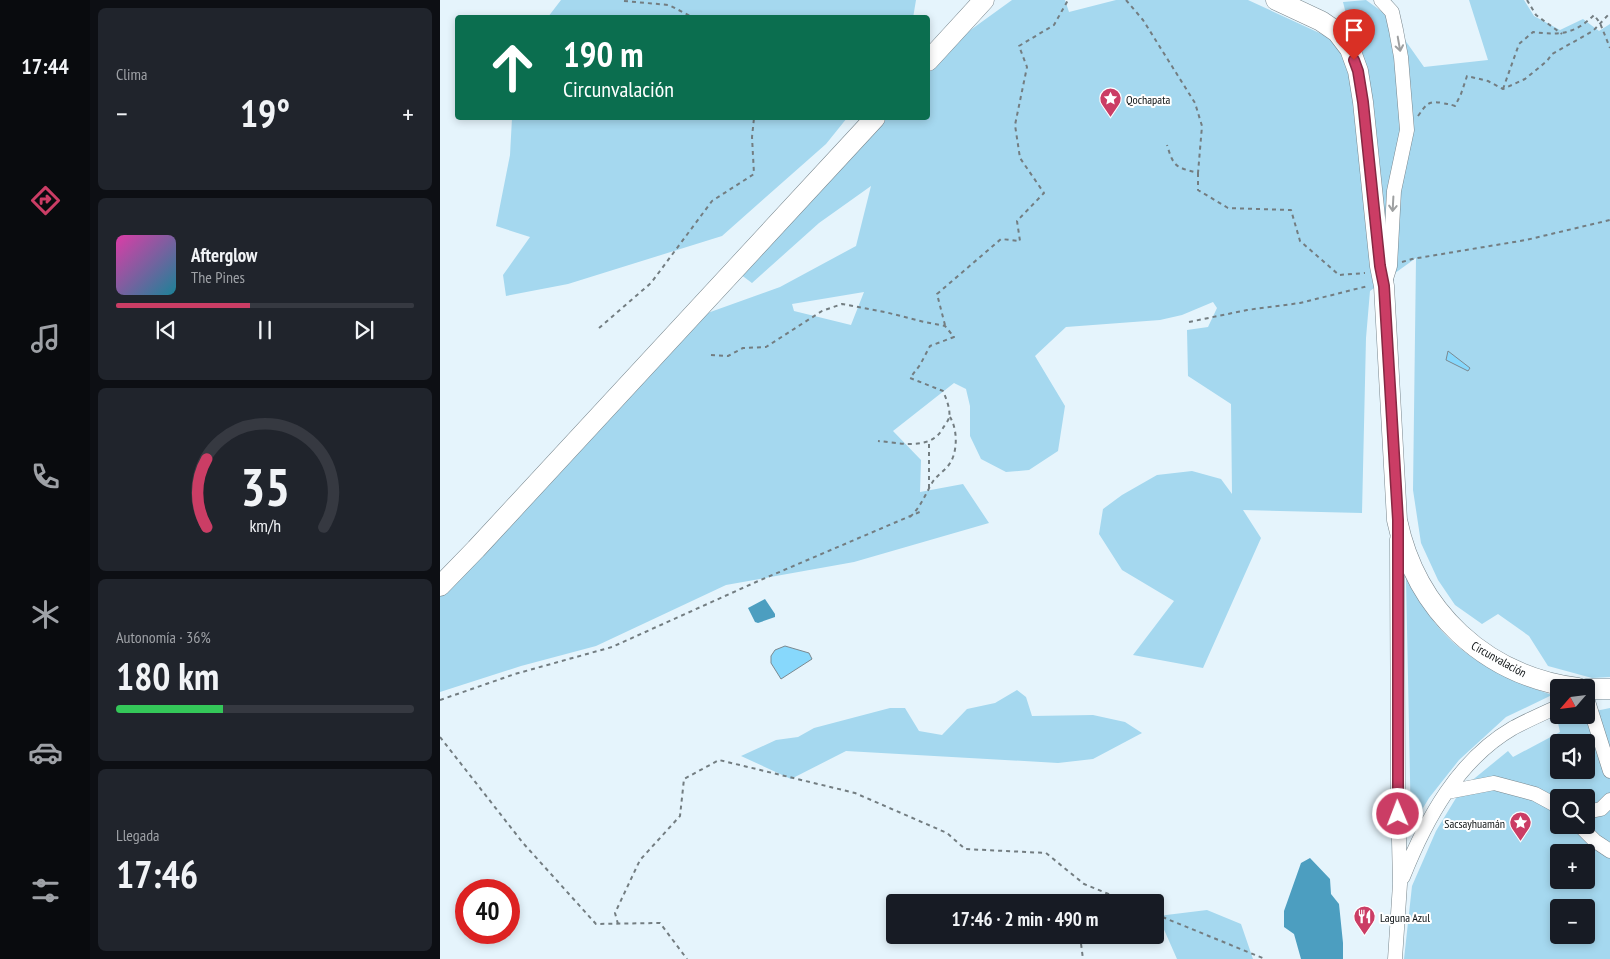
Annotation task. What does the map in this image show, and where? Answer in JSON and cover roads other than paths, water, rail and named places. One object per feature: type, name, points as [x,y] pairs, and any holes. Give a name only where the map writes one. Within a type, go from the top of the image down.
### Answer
[{"type":"highway","points":[[930,59],[984,0]]},
{"type":"highway","name":"Circunvalación","points":[[1276,0],[1321,21],[1337,32],[1350,49],[1358,71],[1380,266],[1374,284],[1398,520],[1404,546],[1414,573],[1434,607],[1457,632],[1472,644],[1512,668],[1550,682]]},
{"type":"highway","points":[[440,586],[483,542],[873,120]]},
{"type":"street","points":[[1374,284],[1390,266],[1394,191],[1407,130],[1401,57],[1396,30],[1392,12],[1381,0]]},
{"type":"street","points":[[1396,959],[1400,884],[1398,796],[1398,520]]},
{"type":"street","points":[[1400,884],[1414,847],[1425,826],[1462,771],[1488,746],[1513,728],[1550,710]]},
{"type":"street","points":[[1595,711],[1610,772]]},
{"type":"street","points":[[1447,792],[1494,782],[1535,794],[1550,802]]},
{"type":"street","points":[[1595,810],[1601,809],[1610,800]]},
{"type":"street","points":[[1588,834],[1610,851]]},
{"type":"place","name":"Qochapata","points":[[1110,118]]},
{"type":"place","name":"Sacsayhuamán","points":[[1521,842]]},
{"type":"place","name":"Laguna Azul","points":[[1364,936]]}]
